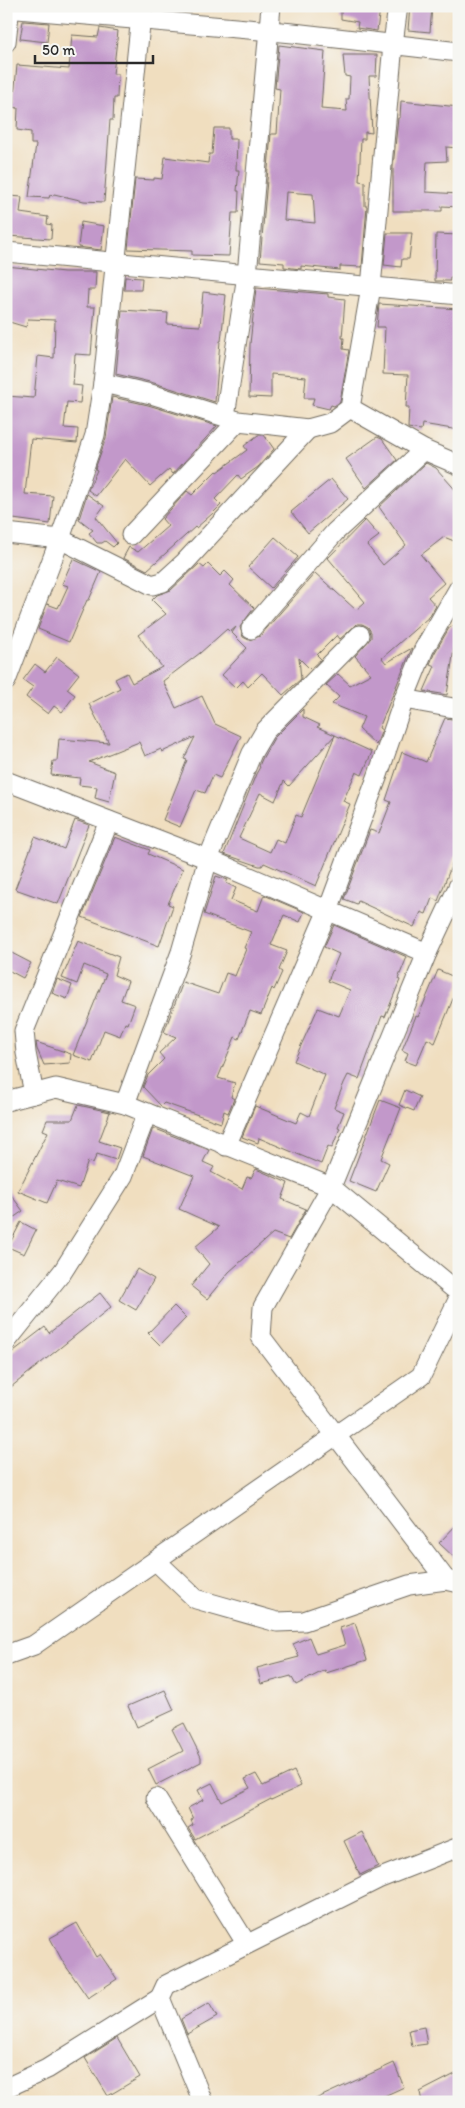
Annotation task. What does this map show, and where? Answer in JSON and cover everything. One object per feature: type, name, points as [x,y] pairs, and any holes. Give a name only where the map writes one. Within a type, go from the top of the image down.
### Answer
[{"type":"street","points":[[131,534],[232,418],[271,6]]},
{"type":"street","points":[[103,383],[151,394],[232,418],[308,429],[330,423],[350,408],[371,287],[398,6]]},
{"type":"street","points":[[6,42],[9,8],[141,13],[268,31],[459,52]]},
{"type":"street","points":[[6,681],[60,539],[95,435],[103,383],[141,13]]},
{"type":"street","points":[[6,252],[459,295]]},
{"type":"street","points":[[350,408],[424,450],[459,465]]},
{"type":"street","points":[[6,533],[60,539],[152,585],[163,582],[185,562],[308,429]]},
{"type":"street","points":[[251,629],[335,532],[424,450]]},
{"type":"street","points":[[226,1146],[328,910],[378,775],[404,698],[424,649],[459,588]]},
{"type":"street","points":[[125,1104],[181,952],[208,859],[252,753],[265,731],[360,635]]},
{"type":"street","points":[[404,698],[459,709]]},
{"type":"street","points":[[6,781],[208,859],[427,954]]},
{"type":"street","points":[[34,1094],[24,1031],[109,821]]},
{"type":"street","points":[[452,1582],[261,1337],[263,1307],[331,1187],[427,954],[459,885]]},
{"type":"street","points":[[6,1102],[56,1088],[125,1104],[331,1187],[459,1293]]},
{"type":"street","points":[[6,1342],[62,1270],[123,1176],[146,1113]]},
{"type":"street","points":[[6,1655],[34,1644],[338,1436],[421,1376],[459,1298]]},
{"type":"street","points":[[156,1561],[196,1600],[277,1622],[304,1621],[409,1585],[452,1582]]},
{"type":"street","points":[[156,1798],[246,1943]]},
{"type":"street","points":[[6,2088],[47,2069],[160,1998],[166,1985],[246,1943],[378,1879],[459,1847]]},
{"type":"street","points":[[160,1998],[203,2102]]},
{"type":"building","points":[[341,6],[380,8],[377,31],[357,28],[358,22],[341,19]]},
{"type":"building","points":[[410,6],[432,6],[430,32],[408,30]]},
{"type":"building","points":[[23,21],[49,23],[47,42],[20,39]]},
{"type":"building","points":[[100,28],[118,31],[113,74],[118,74],[117,98],[114,98],[113,120],[110,120],[104,202],[84,201],[54,194],[53,196],[50,195],[49,198],[29,197],[36,144],[31,144],[31,132],[17,130],[18,108],[13,107],[17,65],[69,69],[72,35],[98,37]]},
{"type":"building","points":[[279,45],[325,51],[321,109],[347,111],[346,99],[349,99],[350,77],[345,76],[343,55],[377,55],[376,76],[369,76],[372,133],[365,132],[365,139],[361,139],[359,181],[365,182],[365,206],[367,206],[362,267],[340,266],[340,270],[301,266],[301,269],[284,267],[284,263],[260,261],[271,134],[277,134],[280,89],[275,88]],"holes":[[[286,192],[313,194],[315,223],[284,220]]]},
{"type":"building","points":[[401,101],[459,107],[459,148],[446,147],[447,161],[427,162],[426,192],[459,194],[459,207],[442,206],[442,211],[393,211],[393,167]]},
{"type":"building","points":[[214,128],[229,128],[229,139],[237,139],[236,170],[239,170],[237,191],[239,191],[238,213],[232,213],[229,256],[192,255],[192,251],[128,249],[135,179],[162,179],[165,157],[208,163],[209,154],[212,154]]},
{"type":"building","points":[[10,196],[22,197],[20,213],[48,217],[47,224],[52,225],[51,239],[8,236]]},
{"type":"building","points":[[81,222],[104,226],[101,250],[78,247]]},
{"type":"building","points":[[387,233],[412,233],[409,259],[402,259],[401,267],[384,265]]},
{"type":"building","points":[[436,234],[459,235],[458,278],[450,278],[450,281],[435,281]]},
{"type":"building","points":[[6,266],[64,272],[96,272],[95,290],[88,290],[87,307],[95,307],[91,355],[75,354],[73,385],[82,386],[80,403],[67,402],[64,428],[78,429],[77,443],[31,439],[25,494],[53,496],[50,524],[6,518],[6,396],[34,398],[38,356],[54,358],[55,320],[28,319],[26,327],[6,321]]},
{"type":"building","points":[[125,277],[142,278],[141,290],[124,290]]},
{"type":"building","points":[[256,288],[328,294],[328,297],[345,299],[342,338],[344,338],[343,349],[349,350],[340,402],[334,406],[331,405],[329,409],[312,405],[314,398],[304,398],[306,377],[271,374],[271,398],[249,397],[250,344]]},
{"type":"building","points":[[203,292],[226,295],[215,402],[154,383],[116,374],[122,310],[168,313],[167,324],[200,326]]},
{"type":"building","points":[[379,304],[459,309],[459,430],[422,424],[421,430],[408,428],[409,407],[406,407],[408,375],[383,374],[385,327],[377,327]]},
{"type":"building","points":[[112,397],[148,405],[217,426],[173,474],[169,469],[150,486],[125,459],[96,496],[88,490],[97,470],[95,469],[106,438]]},
{"type":"building","points":[[258,435],[264,435],[274,449],[258,467],[241,479],[238,475],[215,499],[221,505],[212,514],[147,570],[123,558],[129,547],[138,552],[168,526],[162,519],[187,491],[192,495],[216,471],[247,450],[244,446]]},
{"type":"building","points":[[377,437],[382,439],[397,460],[366,488],[346,459]]},
{"type":"building","points":[[426,463],[436,468],[459,494],[459,543],[444,537],[421,555],[444,583],[428,597],[436,606],[430,616],[382,658],[386,663],[412,648],[379,728],[382,730],[376,745],[359,729],[364,717],[332,704],[339,697],[326,685],[338,674],[350,685],[371,674],[355,656],[371,638],[371,632],[368,627],[357,624],[340,639],[337,635],[317,655],[321,659],[310,669],[299,658],[301,679],[283,695],[262,673],[248,687],[243,681],[236,688],[222,675],[247,648],[232,633],[236,627],[230,632],[227,629],[200,653],[163,681],[176,708],[202,696],[215,724],[241,736],[220,778],[213,775],[205,793],[196,790],[180,827],[163,820],[187,760],[184,759],[195,737],[162,752],[161,749],[145,756],[139,742],[89,762],[115,772],[109,802],[95,798],[97,787],[79,785],[80,778],[51,775],[53,761],[57,761],[59,739],[109,743],[89,704],[120,688],[115,679],[127,673],[132,683],[162,667],[138,635],[166,614],[152,600],[157,595],[171,590],[199,564],[204,568],[208,564],[220,576],[225,571],[234,580],[230,585],[254,608],[240,627],[243,637],[249,640],[260,636],[315,573],[356,610],[365,602],[328,558],[365,520],[379,536],[367,545],[383,565],[406,545],[379,507]]},
{"type":"building","points":[[331,479],[348,499],[308,533],[291,512]]},
{"type":"building","points":[[87,494],[104,506],[96,517],[117,543],[113,547],[105,541],[97,543],[89,533],[93,530],[79,519]]},
{"type":"building","points":[[275,537],[298,557],[271,588],[248,567]]},
{"type":"building","points":[[73,559],[101,572],[69,642],[38,629],[47,604],[58,608],[68,586],[62,584]]},
{"type":"building","points":[[458,623],[447,695],[424,691],[435,666],[430,664],[434,654],[449,628]]},
{"type":"building","points":[[57,657],[79,674],[67,689],[75,695],[62,712],[54,706],[48,714],[26,697],[33,687],[23,680],[35,664],[45,672]]},
{"type":"building","points":[[303,709],[303,717],[320,725],[317,727],[335,735],[372,752],[362,775],[356,772],[343,801],[350,804],[316,886],[264,863],[262,866],[259,866],[224,854],[262,759],[274,738]],"holes":[[[335,735],[301,817],[296,815],[285,843],[276,839],[270,852],[239,838],[260,793],[275,801],[284,781],[289,786]]]},
{"type":"building","points":[[445,718],[459,720],[459,777],[453,790],[459,792],[459,845],[438,901],[432,898],[426,914],[421,912],[414,927],[358,901],[357,904],[344,899],[370,830],[379,833],[391,802],[386,800],[402,752],[426,762]]},
{"type":"building","points":[[75,820],[89,825],[58,904],[15,889],[35,837],[64,849]]},
{"type":"building","points":[[115,837],[150,850],[148,854],[183,869],[168,904],[173,906],[159,946],[82,917]]},
{"type":"building","points":[[216,876],[228,880],[226,883],[236,888],[231,900],[258,911],[264,895],[304,912],[300,922],[284,915],[271,945],[287,951],[279,970],[282,972],[274,990],[272,988],[261,1015],[250,1011],[239,1039],[235,1037],[218,1078],[235,1083],[231,1097],[234,1099],[228,1113],[224,1111],[221,1123],[164,1103],[161,1106],[143,1087],[148,1075],[164,1059],[159,1053],[176,1037],[164,1032],[183,982],[218,994],[226,973],[235,976],[246,949],[244,948],[251,932],[204,914]]},
{"type":"building","points":[[334,925],[407,957],[398,979],[400,980],[385,1017],[382,1016],[359,1079],[348,1075],[344,1083],[334,1108],[344,1112],[338,1127],[340,1128],[332,1148],[328,1146],[321,1164],[259,1138],[258,1143],[242,1137],[255,1106],[296,1123],[301,1112],[309,1116],[325,1075],[294,1061],[318,1008],[339,1016],[350,990],[328,981],[339,954],[324,947]]},
{"type":"building","points":[[78,941],[119,957],[114,975],[128,981],[121,1000],[135,1005],[128,1024],[125,1023],[120,1036],[104,1030],[92,1062],[73,1055],[106,974],[84,965],[77,984],[62,978]]},
{"type":"building","points":[[6,950],[31,963],[23,978],[6,969]]},
{"type":"building","points":[[438,970],[459,979],[459,984],[435,1043],[427,1039],[416,1065],[405,1061],[408,1053],[402,1050]]},
{"type":"building","points":[[57,979],[72,985],[67,999],[52,993]]},
{"type":"building","points":[[36,1042],[71,1054],[70,1063],[44,1065]]},
{"type":"building","points":[[405,1090],[420,1097],[414,1111],[399,1105]]},
{"type":"building","points":[[380,1100],[401,1108],[381,1159],[389,1163],[376,1192],[349,1181]]},
{"type":"building","points":[[78,1105],[110,1112],[99,1141],[120,1148],[116,1160],[97,1154],[93,1163],[88,1161],[79,1188],[57,1181],[47,1203],[18,1191],[48,1132],[43,1130],[47,1120],[72,1120]]},
{"type":"building","points":[[153,1128],[209,1150],[203,1162],[214,1167],[211,1172],[242,1189],[247,1177],[251,1178],[256,1169],[288,1183],[282,1199],[306,1209],[289,1239],[273,1233],[229,1272],[207,1299],[191,1286],[209,1264],[195,1247],[219,1227],[179,1209],[194,1176],[143,1156]]},
{"type":"building","points":[[6,1188],[23,1211],[6,1223]]},
{"type":"building","points":[[21,1222],[36,1230],[24,1254],[8,1247]]},
{"type":"building","points":[[137,1269],[154,1279],[136,1310],[119,1300]]},
{"type":"building","points":[[100,1293],[111,1307],[11,1387],[6,1381],[6,1357],[45,1327],[49,1333]]},
{"type":"building","points":[[174,1306],[186,1318],[160,1345],[148,1333]]},
{"type":"building","points":[[459,1522],[459,1562],[439,1543]]},
{"type":"building","points":[[355,1623],[367,1660],[326,1673],[325,1670],[296,1685],[291,1676],[261,1684],[257,1668],[299,1657],[293,1644],[309,1637],[316,1654],[345,1645],[340,1628]]},
{"type":"building","points":[[165,1690],[174,1710],[137,1727],[128,1706]]},
{"type":"building","points":[[184,1723],[201,1757],[201,1762],[156,1785],[148,1769],[183,1751],[172,1729]]},
{"type":"building","points":[[294,1771],[301,1786],[271,1799],[195,1839],[188,1828],[193,1825],[191,1820],[193,1819],[188,1808],[203,1800],[198,1790],[212,1783],[222,1802],[250,1788],[245,1779],[256,1774],[263,1786]]},
{"type":"building","points":[[362,1832],[378,1866],[360,1875],[344,1841]]},
{"type":"building","points":[[77,1923],[96,1957],[100,1954],[117,1979],[88,1998],[63,1962],[50,1938]]},
{"type":"building","points":[[209,2003],[217,2017],[187,2034],[181,2019]]},
{"type":"building","points":[[424,2027],[427,2044],[412,2046],[409,2030]]},
{"type":"building","points":[[117,2038],[140,2077],[108,2096],[85,2058]]},
{"type":"building","points":[[394,2063],[404,2087],[371,2102],[309,2102]]},
{"type":"building","points":[[459,2072],[459,2102],[422,2102],[420,2092]]}]
